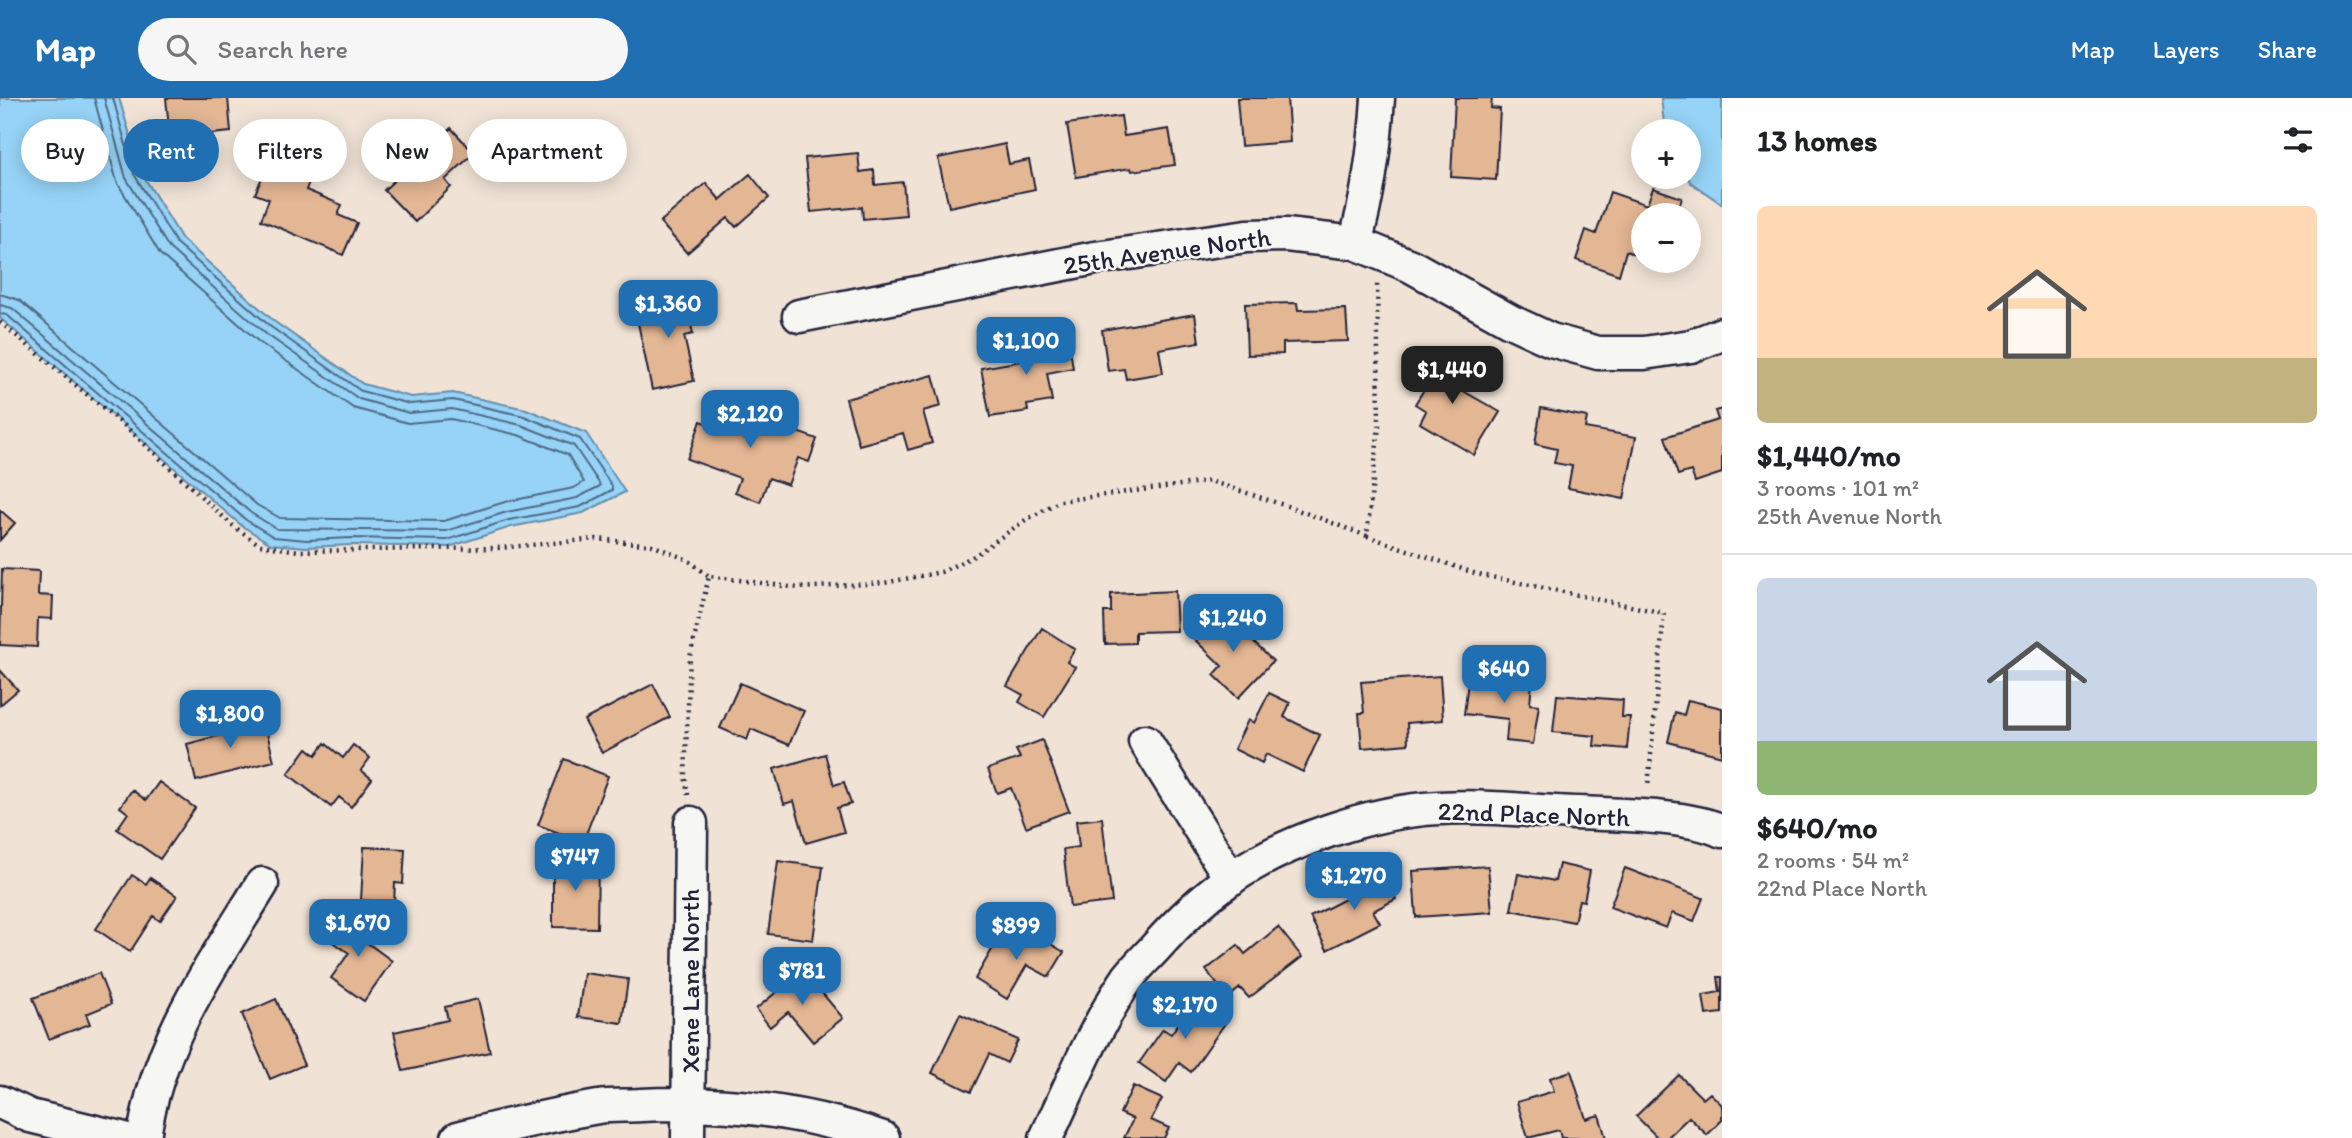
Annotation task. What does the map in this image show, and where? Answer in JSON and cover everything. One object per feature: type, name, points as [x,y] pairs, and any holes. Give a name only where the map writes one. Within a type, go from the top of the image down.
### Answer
[{"type":"street","points":[[1366,247],[1366,205],[1375,148],[1378,98]]},
{"type":"street","name":"25th Avenue North","points":[[799,316],[1095,258],[1247,236],[1286,235],[1366,247],[1411,267],[1510,321],[1551,340],[1598,353],[1644,353],[1691,346],[1722,334]]},
{"type":"street","points":[[1144,741],[1231,879]]},
{"type":"street","name":"22nd Place North","points":[[1046,1138],[1093,1036],[1130,976],[1177,923],[1231,879],[1280,851],[1331,831],[1383,816],[1437,808],[1490,807],[1672,819],[1722,831]]},
{"type":"street","name":"Xene Lane North","points":[[688,1138],[691,824]]},
{"type":"street","points":[[144,1138],[147,1110],[164,1057],[187,1007],[262,884]]},
{"type":"street","points":[[0,1102],[30,1116],[121,1138]]},
{"type":"street","points":[[458,1138],[517,1123],[601,1107],[689,1103],[776,1111],[883,1138]]},
{"type":"path","points":[[1366,247],[1379,425],[1367,536]]},
{"type":"path","points":[[0,322],[125,426],[232,525],[260,545],[298,551],[498,548],[597,539],[652,545],[688,560],[709,576],[798,588],[884,583],[941,572],[974,556],[1024,521],[1060,501],[1210,481],[1477,574],[1664,613],[1646,818]]},
{"type":"path","points":[[691,824],[685,775],[690,657],[709,576]]},
{"type":"water","points":[[0,98],[119,98],[125,119],[123,119],[123,182],[147,182],[182,239],[275,322],[363,384],[411,397],[453,393],[526,409],[586,433],[625,492],[583,513],[511,527],[449,547],[306,547],[271,544],[242,526],[0,318]]},
{"type":"water","points":[[1661,98],[1722,98],[1722,204],[1700,189],[1701,119],[1664,119]]},
{"type":"building","points":[[166,98],[228,98],[231,132],[219,133],[219,119],[168,119]]},
{"type":"building","points":[[1237,98],[1287,98],[1290,142],[1241,146]]},
{"type":"building","points":[[1455,98],[1492,98],[1491,108],[1500,109],[1496,180],[1451,177]]},
{"type":"building","points":[[1121,116],[1124,136],[1169,129],[1175,165],[1132,171],[1131,168],[1076,177],[1067,124]]},
{"type":"building","points":[[453,130],[467,145],[467,160],[453,173]]},
{"type":"building","points":[[1005,144],[1009,164],[1029,160],[1035,189],[949,207],[938,158]]},
{"type":"building","points":[[858,153],[860,172],[874,170],[875,185],[903,182],[906,215],[863,219],[862,207],[811,212],[805,158]]},
{"type":"building","points":[[750,174],[769,198],[736,227],[728,218],[687,253],[660,222],[706,183],[720,200]]},
{"type":"building","points":[[260,182],[309,182],[306,190],[342,205],[338,215],[357,223],[343,255],[261,220],[269,199],[255,194]]},
{"type":"building","points":[[393,182],[447,182],[451,187],[415,222],[384,190]]},
{"type":"building","points":[[1653,189],[1682,198],[1680,203],[1648,203]]},
{"type":"building","points":[[1610,192],[1641,203],[1631,203],[1631,253],[1626,251],[1619,275],[1576,260],[1586,230],[1596,234]]},
{"type":"building","points":[[683,287],[693,334],[684,336],[694,381],[652,390],[638,323],[656,319],[651,293]]},
{"type":"building","points":[[1297,303],[1298,310],[1346,309],[1348,341],[1283,343],[1283,354],[1247,355],[1245,304]]},
{"type":"building","points":[[1195,314],[1199,342],[1159,349],[1163,373],[1126,379],[1124,369],[1108,371],[1102,330]]},
{"type":"building","points":[[1068,336],[1073,368],[1047,373],[1052,401],[1027,405],[1028,411],[990,417],[981,368],[1027,360],[1024,343]]},
{"type":"building","points":[[1430,353],[1467,375],[1460,389],[1500,412],[1474,455],[1420,423],[1426,411],[1415,404],[1425,388],[1413,381]]},
{"type":"building","points":[[933,375],[941,406],[923,411],[932,443],[908,450],[903,433],[859,445],[846,399]]},
{"type":"building","points":[[722,405],[817,439],[809,462],[798,458],[788,485],[769,478],[760,502],[735,492],[740,478],[687,459],[701,421],[714,426]]},
{"type":"building","points":[[1541,408],[1587,417],[1585,428],[1636,437],[1624,499],[1568,488],[1572,466],[1554,463],[1557,449],[1535,444]]},
{"type":"building","points":[[1722,409],[1722,473],[1695,482],[1691,471],[1678,475],[1665,437],[1718,420],[1715,411]]},
{"type":"building","points":[[0,510],[15,523],[0,540]]},
{"type":"building","points":[[2,569],[39,571],[38,595],[53,596],[52,619],[38,618],[37,647],[0,645]]},
{"type":"building","points":[[1175,591],[1177,631],[1135,632],[1135,643],[1105,644],[1104,612],[1111,612],[1111,594]]},
{"type":"building","points":[[1221,611],[1273,661],[1238,698],[1214,675],[1222,666],[1194,639]]},
{"type":"building","points":[[1042,628],[1075,649],[1067,662],[1075,667],[1044,717],[1019,702],[1023,695],[1007,686]]},
{"type":"building","points":[[0,670],[18,690],[0,705]]},
{"type":"building","points":[[1469,674],[1532,682],[1530,704],[1539,705],[1533,744],[1506,741],[1508,719],[1464,714]]},
{"type":"building","points":[[1440,676],[1443,720],[1407,723],[1408,744],[1362,748],[1359,713],[1364,713],[1361,682]]},
{"type":"building","points":[[740,683],[804,711],[789,745],[751,729],[747,740],[720,728]]},
{"type":"building","points":[[653,684],[670,717],[602,753],[584,720]]},
{"type":"building","points":[[1269,693],[1290,703],[1284,717],[1320,735],[1303,772],[1266,754],[1262,763],[1234,749],[1248,720],[1254,723]]},
{"type":"building","points":[[1557,695],[1623,700],[1622,717],[1630,717],[1627,749],[1594,746],[1595,736],[1553,732]]},
{"type":"building","points":[[1688,700],[1722,708],[1722,756],[1668,742],[1675,712],[1684,715]]},
{"type":"building","points":[[238,717],[241,731],[265,725],[274,761],[196,781],[187,744],[221,735],[217,722]]},
{"type":"building","points":[[1042,740],[1069,811],[1026,827],[1011,788],[997,793],[988,769],[1020,758],[1016,750]]},
{"type":"building","points":[[325,743],[343,758],[353,745],[370,758],[361,770],[372,779],[351,807],[339,797],[331,807],[288,774],[307,748],[316,755]]},
{"type":"building","points":[[825,754],[834,785],[844,782],[851,804],[837,808],[844,832],[806,843],[794,801],[784,804],[774,769]]},
{"type":"building","points":[[564,759],[608,776],[583,842],[538,825]]},
{"type":"building","points":[[159,782],[195,808],[160,859],[117,829],[128,813],[120,807],[132,790],[146,800]]},
{"type":"building","points":[[1102,818],[1112,902],[1070,907],[1063,849],[1079,847],[1076,821]]},
{"type":"building","points":[[364,847],[405,849],[403,884],[395,883],[394,903],[361,900]]},
{"type":"building","points":[[553,859],[598,860],[597,928],[553,927]]},
{"type":"building","points":[[778,861],[823,867],[813,940],[768,934]]},
{"type":"building","points":[[1559,864],[1590,871],[1584,901],[1579,900],[1574,922],[1511,910],[1518,874],[1555,881]]},
{"type":"building","points":[[1488,866],[1492,912],[1416,917],[1413,871]]},
{"type":"building","points":[[1625,868],[1703,898],[1694,921],[1672,913],[1666,928],[1610,907]]},
{"type":"building","points":[[1382,871],[1396,899],[1373,911],[1380,923],[1327,950],[1310,917],[1361,891],[1357,883]]},
{"type":"building","points":[[132,875],[146,884],[150,878],[177,896],[160,921],[153,916],[130,952],[96,929]]},
{"type":"building","points":[[345,915],[371,933],[365,941],[392,961],[364,1001],[331,978],[349,953],[328,939]]},
{"type":"building","points":[[1278,927],[1302,957],[1249,998],[1240,988],[1228,998],[1206,970],[1238,945],[1245,954]]},
{"type":"building","points":[[1004,929],[1032,945],[1037,936],[1064,952],[1049,977],[1027,965],[1007,999],[975,979]]},
{"type":"building","points":[[803,970],[843,1018],[813,1042],[788,1012],[770,1027],[756,1009]]},
{"type":"building","points":[[99,973],[111,1004],[86,1014],[90,1024],[49,1039],[33,998]]},
{"type":"building","points":[[584,973],[628,979],[622,1023],[578,1017]]},
{"type":"building","points":[[1718,977],[1722,977],[1722,1013],[1706,1015],[1703,995],[1720,992]]},
{"type":"building","points":[[1197,997],[1228,1019],[1191,1072],[1179,1063],[1166,1082],[1139,1063],[1163,1029],[1171,1034]]},
{"type":"building","points":[[276,999],[304,1065],[270,1079],[242,1014]]},
{"type":"building","points":[[478,999],[490,1052],[403,1071],[394,1032],[448,1020],[445,1007]]},
{"type":"building","points":[[960,1014],[1018,1040],[1007,1063],[989,1054],[971,1092],[932,1073]]},
{"type":"building","points":[[1571,1071],[1586,1119],[1599,1115],[1606,1138],[1561,1138],[1559,1130],[1528,1138],[1517,1102],[1554,1091],[1550,1078]]},
{"type":"building","points":[[1679,1075],[1703,1099],[1710,1093],[1722,1105],[1722,1120],[1707,1135],[1689,1117],[1667,1138],[1658,1138],[1636,1116]]},
{"type":"building","points":[[1133,1086],[1162,1099],[1151,1120],[1169,1128],[1164,1138],[1124,1138],[1133,1119],[1120,1113]]}]
